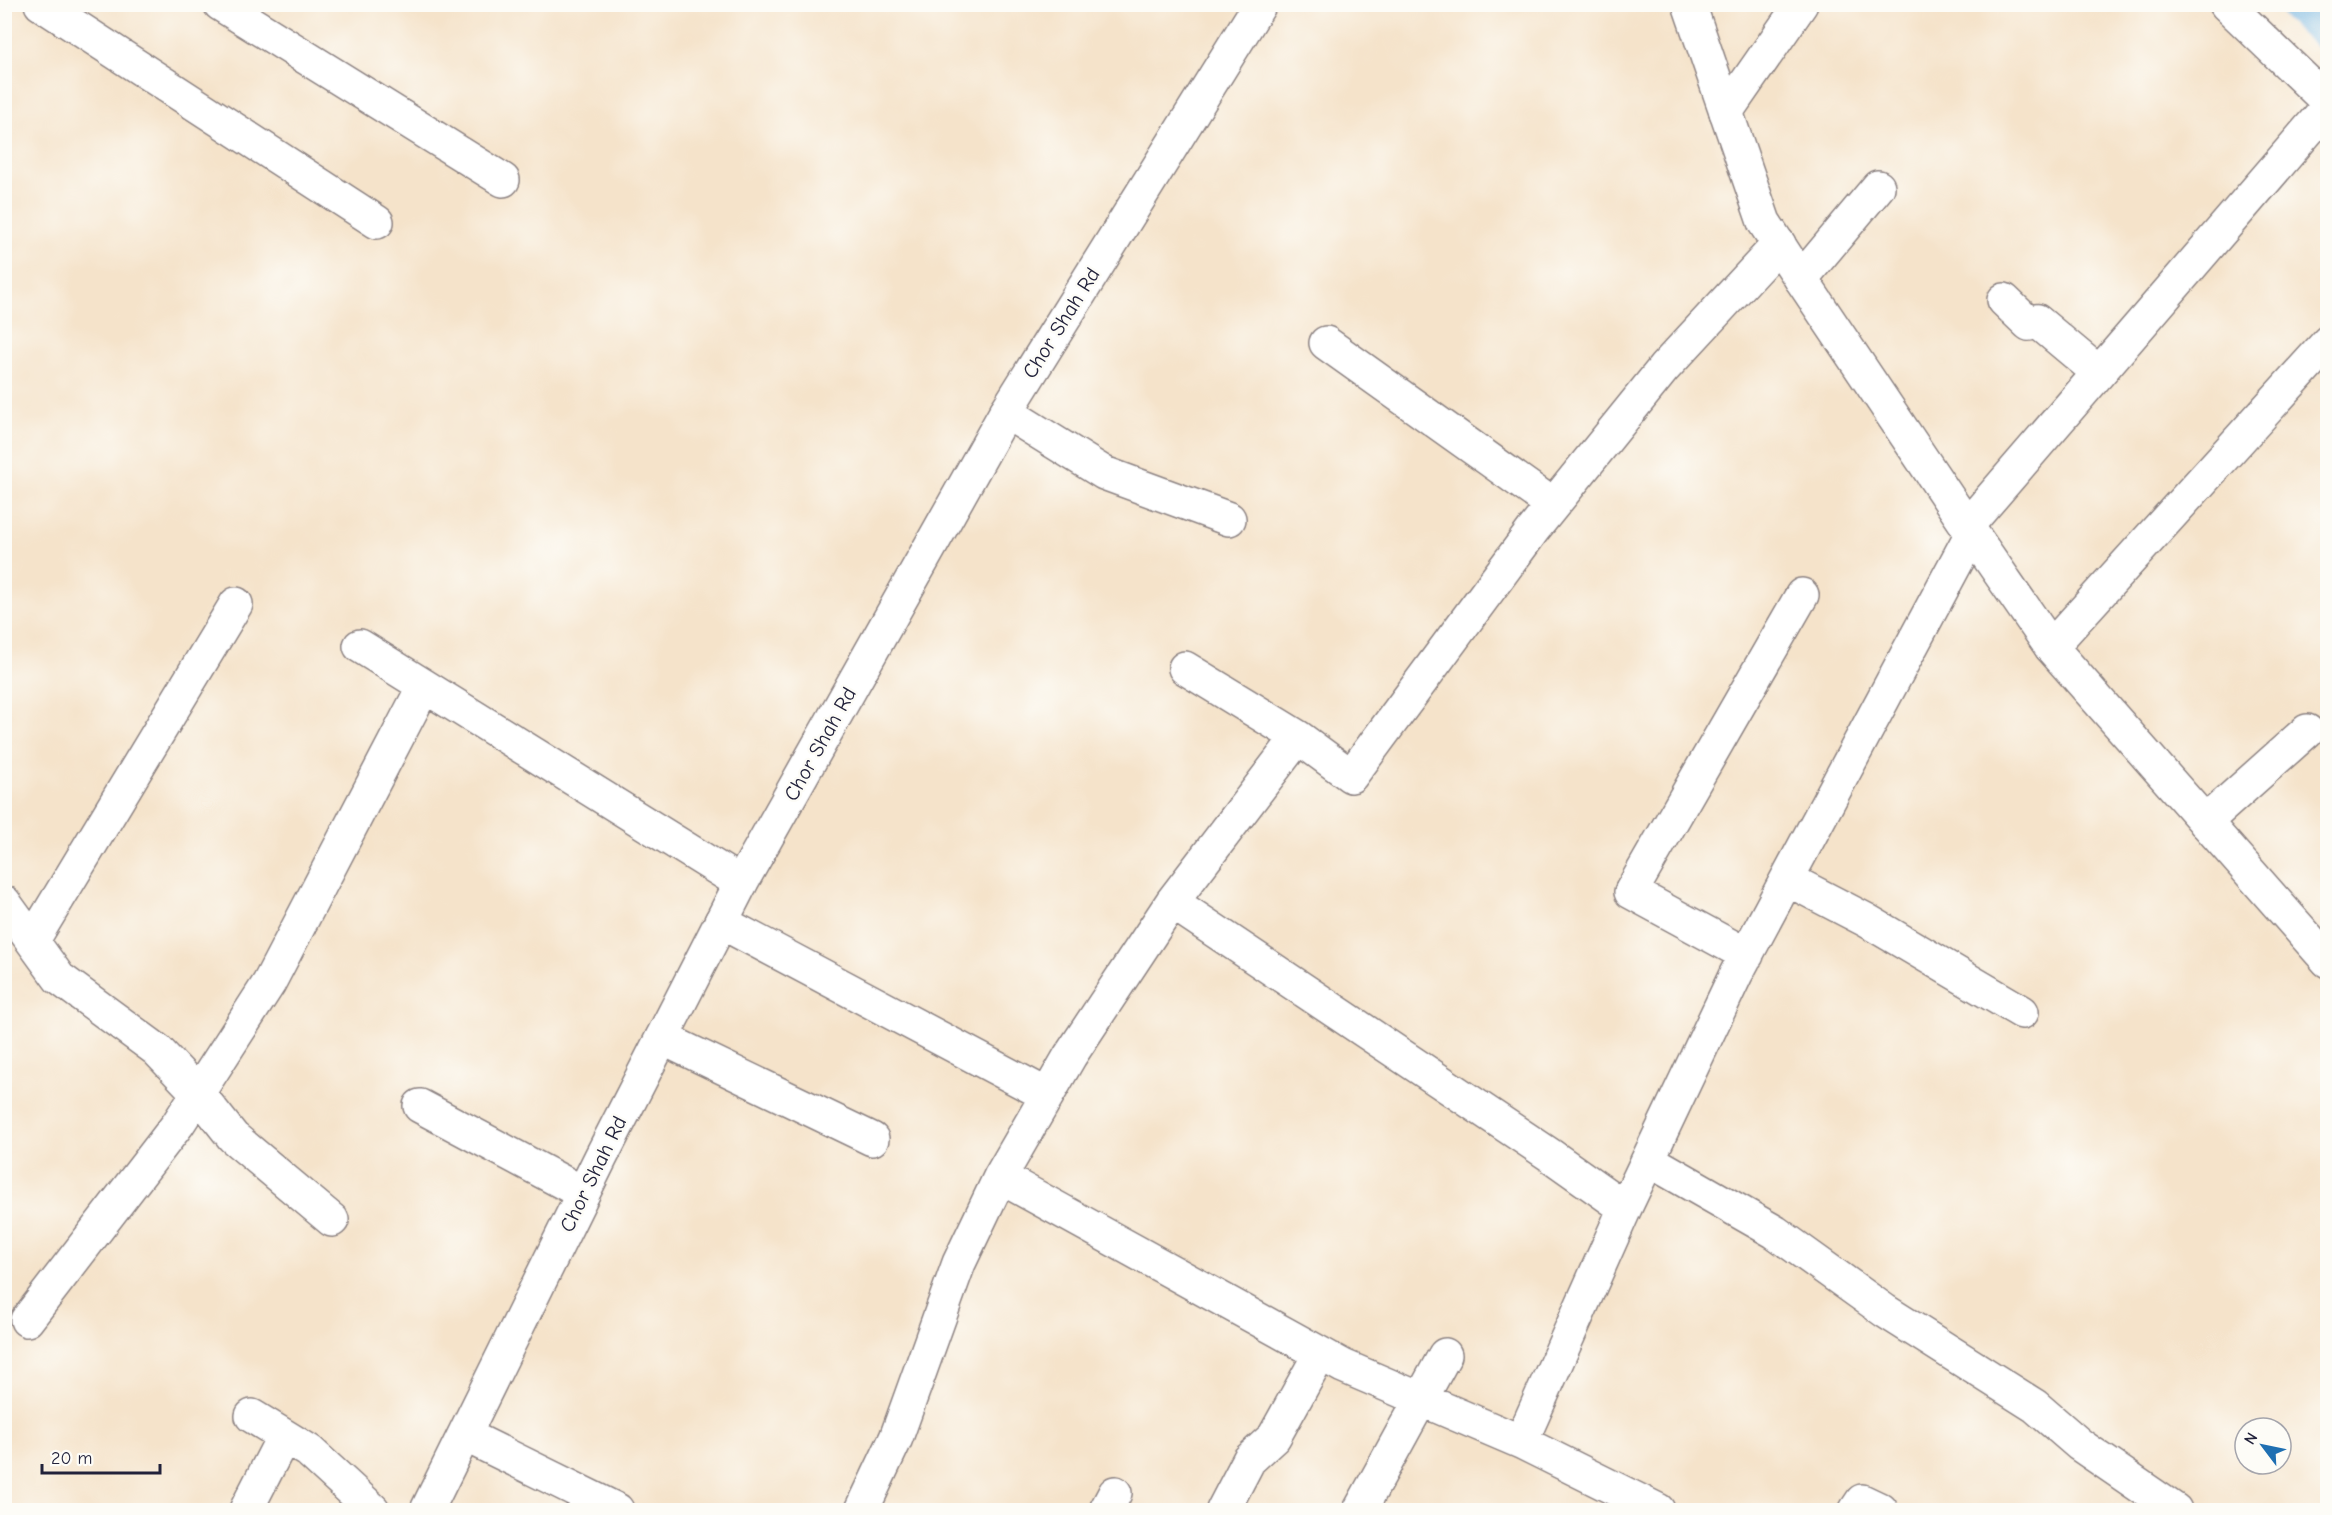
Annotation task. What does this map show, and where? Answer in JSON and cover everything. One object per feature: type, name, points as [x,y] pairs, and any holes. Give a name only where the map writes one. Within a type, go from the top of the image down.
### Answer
[{"type":"street","points":[[41,4],[377,222]]},
{"type":"street","points":[[220,4],[503,180]]},
{"type":"street","name":"Chor Shah Rd","points":[[427,1510],[741,883],[1006,412],[1260,4]]},
{"type":"street","points":[[1689,4],[1764,222],[1801,279],[1969,530],[2051,647],[2327,960]]},
{"type":"street","points":[[1726,112],[1801,4]]},
{"type":"street","points":[[2226,4],[2328,102]]},
{"type":"street","points":[[1521,1442],[1626,1208],[1747,955],[1969,530],[2098,372],[2328,107]]},
{"type":"street","points":[[1801,279],[1878,187]]},
{"type":"street","points":[[1185,668],[1298,737],[1351,776],[1553,505],[1664,368],[1779,244]]},
{"type":"street","points":[[2004,300],[2029,324],[2037,321],[2098,372]]},
{"type":"street","points":[[2051,647],[2328,342]]},
{"type":"street","points":[[1326,343],[1553,505]]},
{"type":"street","points":[[1006,412],[1104,473],[1229,519]]},
{"type":"street","points":[[1747,955],[1630,892],[1802,595]]},
{"type":"street","points":[[33,940],[236,604]]},
{"type":"street","points":[[360,646],[741,883]]},
{"type":"street","points":[[27,1320],[178,1124],[269,983],[424,686]]},
{"type":"street","points":[[2205,822],[2307,731]]},
{"type":"street","points":[[861,1510],[896,1438],[959,1263],[1000,1177],[1070,1056],[1172,902],[1298,737]]},
{"type":"street","points":[[1788,879],[1866,920],[2022,1012]]},
{"type":"street","points":[[4,902],[59,978],[157,1050],[198,1093],[233,1137],[332,1221]]},
{"type":"street","points":[[1172,902],[1626,1208]]},
{"type":"street","points":[[721,922],[1047,1095]]},
{"type":"street","points":[[662,1038],[872,1139]]},
{"type":"street","points":[[420,1106],[584,1193]]},
{"type":"street","points":[[1649,1160],[1775,1233],[1885,1311],[2035,1406],[2080,1445],[2175,1510]]},
{"type":"street","points":[[1000,1177],[1343,1366],[1521,1442],[1658,1510]]},
{"type":"street","points":[[1223,1510],[1249,1460],[1274,1437],[1320,1354]]},
{"type":"street","points":[[1360,1510],[1445,1355]]},
{"type":"street","points":[[252,1416],[309,1451],[373,1510]]},
{"type":"street","points":[[465,1435],[617,1510]]},
{"type":"street","points":[[246,1510],[284,1436]]},
{"type":"street","points":[[1856,1510],[1862,1501],[1881,1510]]},
{"type":"waterway","points":[[2300,4],[2328,30]]}]
